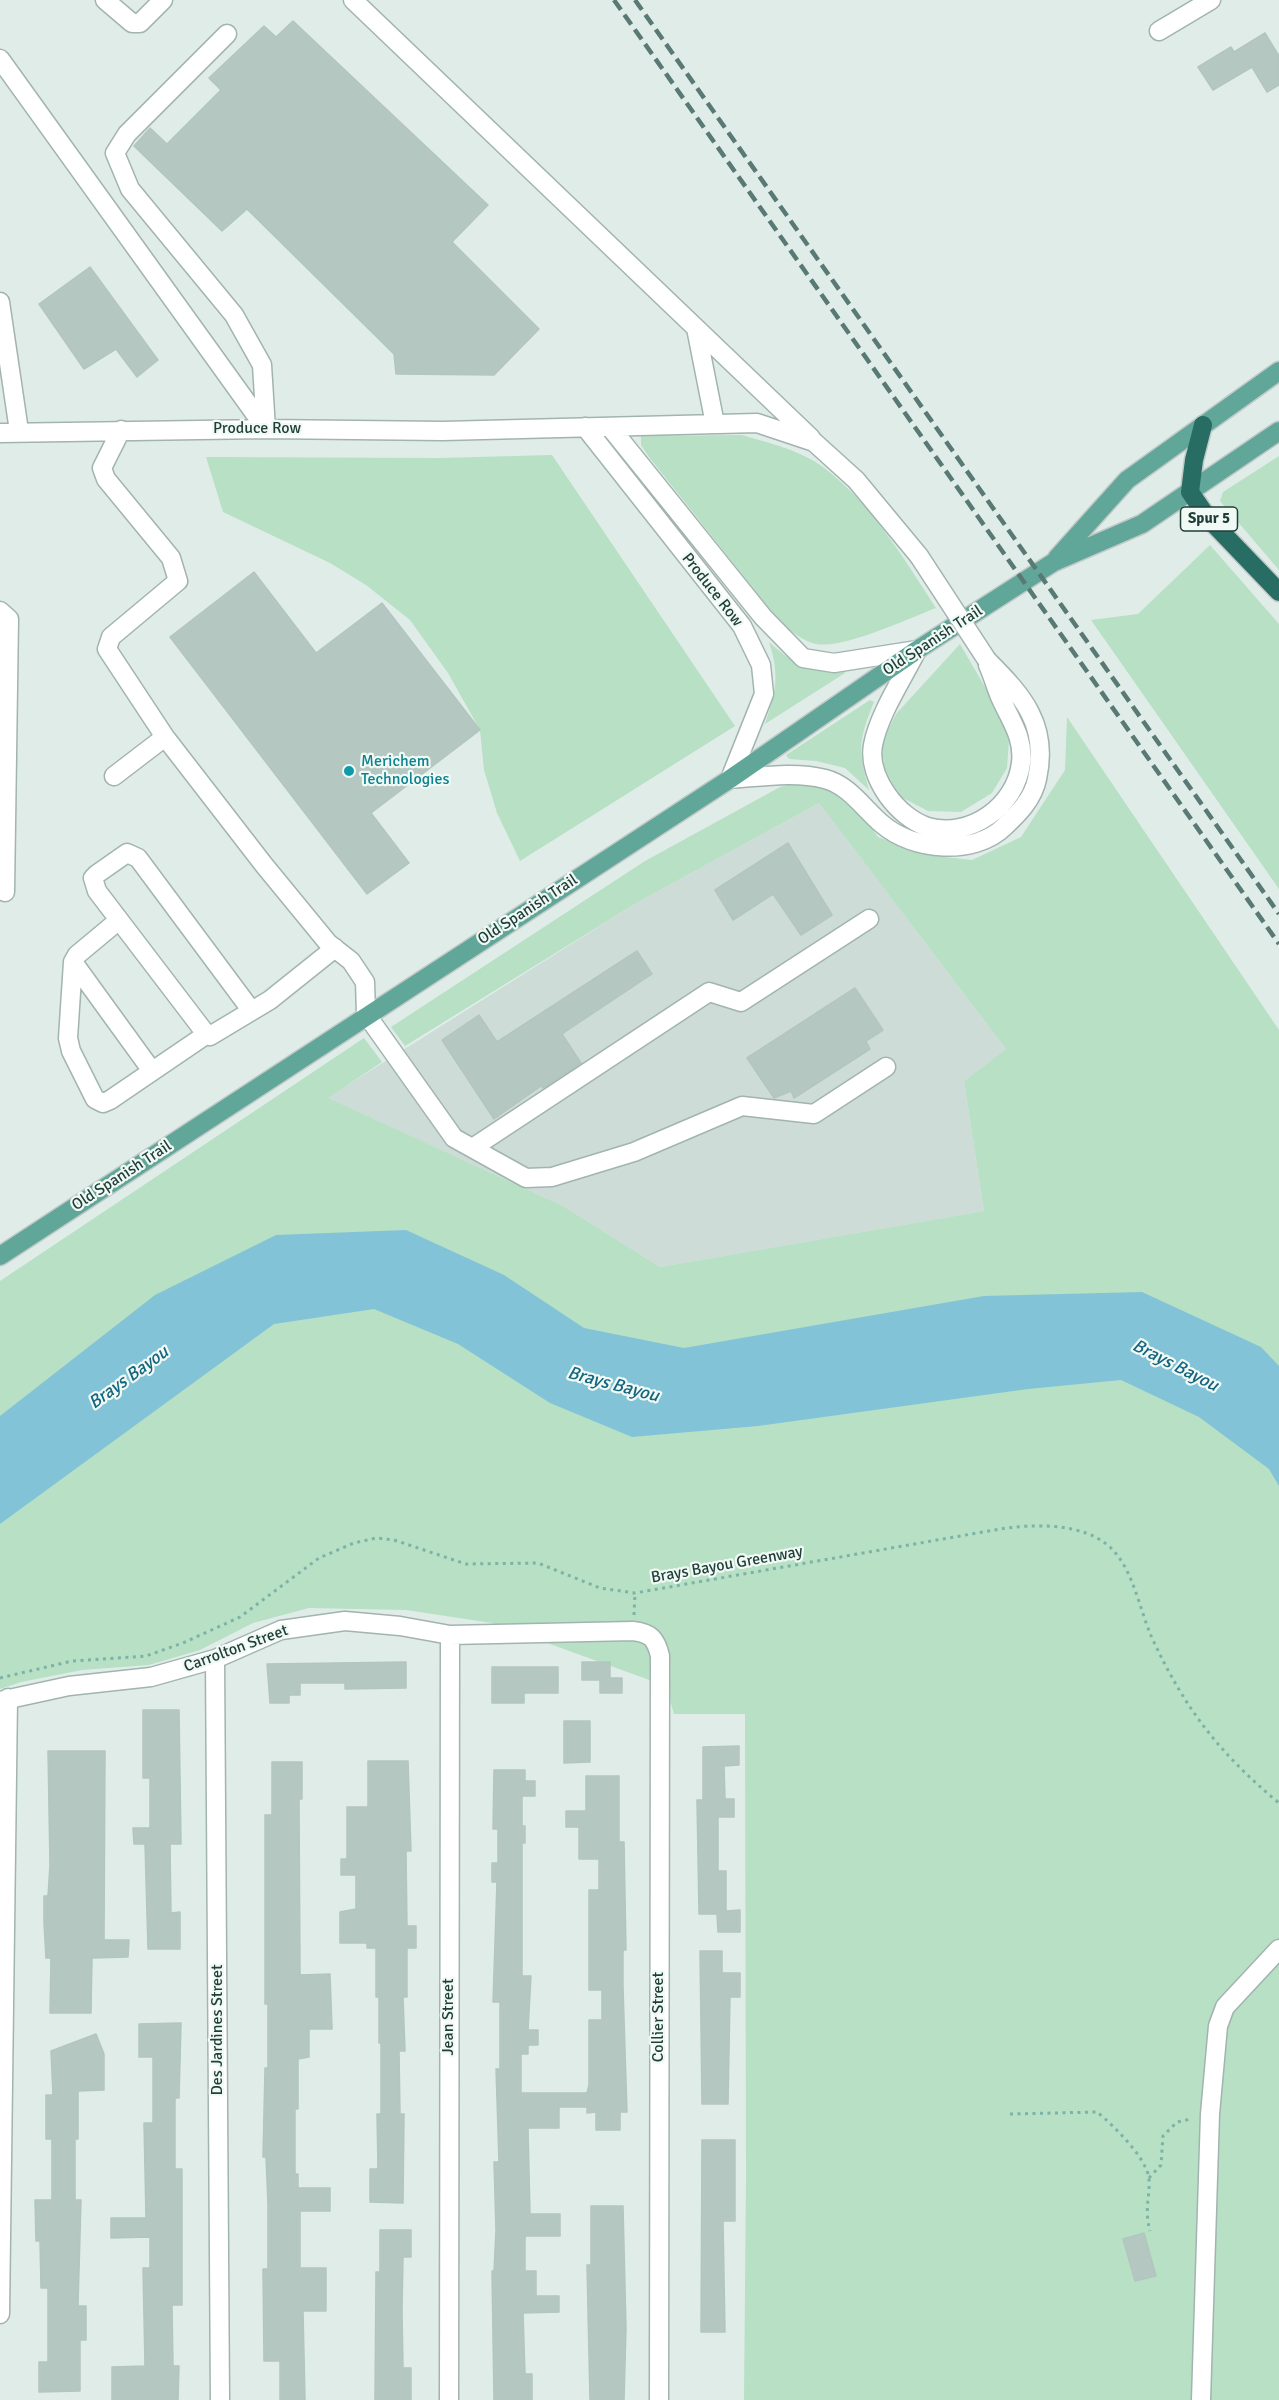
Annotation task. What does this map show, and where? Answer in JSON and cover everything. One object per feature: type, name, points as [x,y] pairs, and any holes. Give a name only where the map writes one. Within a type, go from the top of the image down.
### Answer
[{"type":"highway","name":"Spur 5","points":[[1203,425],[1194,460],[1190,492],[1208,518],[1279,592]]},
{"type":"main road","name":"Old Spanish Trail","points":[[1054,562],[1127,480],[1279,371]]},
{"type":"main road","name":"Old Spanish Trail","points":[[0,1256],[366,1014],[729,779],[917,650],[1054,562],[1142,524],[1279,432]]},
{"type":"street","points":[[105,0],[132,23],[140,22],[163,0]]},
{"type":"street","points":[[353,0],[814,442]]},
{"type":"street","points":[[1159,31],[1211,0]]},
{"type":"street","points":[[227,34],[127,134],[115,153],[130,189],[234,315],[262,364],[266,429]]},
{"type":"street","points":[[0,59],[266,429]]},
{"type":"street","points":[[0,302],[19,431]]},
{"type":"street","points":[[696,328],[715,424]]},
{"type":"street","name":"Produce Row","points":[[0,433],[266,429],[443,431],[585,427],[757,423],[814,442],[856,480],[919,556],[987,660],[1018,691],[1040,733],[1041,762],[1036,785],[1022,810],[993,837],[954,846],[923,845],[883,826],[850,793],[826,779],[788,775],[729,779],[764,694],[761,665],[742,626],[585,427]]},
{"type":"street","name":"Produce Row","points":[[610,427],[763,617],[803,658],[834,663],[917,650]]},
{"type":"street","points":[[121,430],[102,468],[106,478],[171,558],[178,581],[111,637],[107,650],[165,737],[264,865],[335,948],[351,961],[365,982],[366,1014],[454,1138],[474,1147],[526,1178],[552,1177],[634,1152],[742,1106],[814,1114],[886,1067]]},
{"type":"street","points":[[0,611],[9,619],[5,892]]},
{"type":"street","name":"Produce Row","points":[[917,650],[882,716],[872,748],[878,782],[895,806],[927,827],[952,828],[984,820],[1008,799],[1017,781],[1022,762],[1021,739],[1000,698],[987,660]]},
{"type":"street","points":[[114,776],[165,737]]},
{"type":"street","points":[[207,1034],[97,891],[93,878],[127,853],[138,858],[250,1010]]},
{"type":"street","points":[[119,920],[77,955],[73,962],[68,1038],[71,1051],[95,1099],[103,1103],[207,1034],[215,1035],[250,1010],[270,1000],[335,948]]},
{"type":"street","points":[[474,1147],[709,992],[741,1002],[869,920]]},
{"type":"street","points":[[73,962],[152,1071]]},
{"type":"street","name":"Carrolton Street","points":[[4,1699],[69,1686],[151,1677],[215,1659],[281,1630],[345,1621],[400,1626],[450,1635],[633,1631],[646,1632],[652,1636]]},
{"type":"street","name":"Jean Street","points":[[448,2400],[450,1635]]},
{"type":"street","name":"Collier Street","points":[[652,1636],[660,1656],[659,2400]]},
{"type":"street","name":"Des Jardines Street","points":[[215,1659],[220,2400]]},
{"type":"street","points":[[0,2314],[4,1699]]},
{"type":"street","points":[[1201,2400],[1210,2114],[1218,2026],[1225,2007],[1279,1949]]},
{"type":"path","name":"Brays Bayou Greenway","points":[[0,1678],[72,1661],[146,1656],[183,1644],[240,1617],[319,1558],[354,1543],[376,1538],[394,1540],[466,1564],[538,1563],[600,1588],[636,1593],[989,1531],[1038,1525],[1085,1535],[1103,1542],[1114,1553],[1126,1571],[1162,1659],[1199,1722],[1225,1754],[1279,1803]]},
{"type":"path","points":[[1010,2114],[1097,2112],[1119,2130],[1149,2178],[1146,2217],[1150,2231]]},
{"type":"path","points":[[1149,2178],[1161,2165],[1163,2136],[1177,2122],[1210,2114]]},
{"type":"shaded area","points":[[819,803],[1006,1049],[964,1081],[984,1211],[660,1267],[563,1206],[327,1098],[638,902]]},
{"type":"green space","points":[[742,435],[804,456],[823,467],[840,481],[885,533],[936,608],[859,638],[828,644],[816,644],[806,640],[780,622],[641,445],[641,436]]},
{"type":"green space","points":[[552,455],[735,726],[520,861],[497,813],[484,770],[480,730],[448,673],[410,620],[366,585],[330,563],[223,512],[206,457],[439,458]]},
{"type":"green space","points":[[1279,456],[1279,570],[1220,501],[1223,492]]},
{"type":"green space","points":[[1210,545],[1279,624],[1279,889],[1091,620],[1138,614]]},
{"type":"green space","points":[[769,642],[787,657],[803,665],[844,668],[845,673],[765,724],[775,683],[775,665]]},
{"type":"green space","points":[[960,644],[996,706],[1009,739],[1007,768],[992,793],[961,812],[928,811],[901,797],[885,771],[881,744],[896,714]]},
{"type":"green space","points":[[870,700],[874,702],[861,745],[869,790],[845,768],[816,761],[789,759],[786,755]]},
{"type":"green space","points":[[1067,717],[1279,1030],[1279,2400],[744,2400],[745,1714],[674,1714],[666,1686],[492,1623],[406,1610],[309,1608],[253,1623],[200,1650],[149,1665],[82,1670],[21,1682],[0,1689],[0,1281],[364,1038],[382,1062],[328,1098],[563,1206],[660,1267],[984,1211],[964,1081],[1006,1049],[819,803],[638,902],[405,1046],[391,1027],[645,861],[780,787],[810,780],[852,800],[878,837],[926,855],[972,860],[1021,837],[1065,770]]},
{"type":"water","name":"Brays Bayou","points":[[406,1230],[504,1275],[584,1328],[684,1348],[984,1296],[1142,1292],[1261,1347],[1279,1366],[1279,1486],[1269,1469],[1199,1417],[1121,1380],[1028,1389],[758,1426],[632,1437],[550,1403],[458,1344],[374,1309],[274,1324],[0,1524],[0,1416],[155,1295],[276,1235]]},
{"type":"building","points":[[293,21],[488,205],[452,242],[539,329],[494,375],[396,374],[394,354],[247,209],[222,231],[134,146],[150,128],[167,144],[221,90],[209,78],[264,26],[276,37]]},
{"type":"building","points":[[1265,33],[1279,56],[1279,85],[1267,92],[1252,67],[1213,90],[1198,67],[1231,47],[1234,52]]},
{"type":"building","points":[[90,267],[158,360],[137,377],[116,349],[84,369],[39,304]]},
{"type":"building","name":"Merichem Technologies","points":[[254,572],[316,653],[382,603],[480,730],[371,813],[409,863],[367,894],[170,637]]},
{"type":"building","points":[[788,843],[832,915],[801,935],[773,894],[733,920],[715,890]]},
{"type":"building","points":[[637,951],[652,974],[562,1034],[581,1063],[543,1088],[541,1086],[494,1119],[442,1040],[479,1015],[497,1042]]},
{"type":"building","points":[[855,988],[883,1030],[866,1041],[870,1049],[794,1098],[791,1091],[774,1098],[747,1058]]},
{"type":"building","points":[[406,1662],[406,1688],[345,1689],[345,1683],[300,1683],[300,1695],[289,1695],[289,1703],[270,1703],[267,1664]]},
{"type":"building","points":[[582,1662],[610,1662],[610,1678],[622,1678],[622,1693],[600,1693],[600,1680],[582,1680]]},
{"type":"building","points":[[492,1667],[558,1667],[558,1693],[524,1693],[524,1703],[492,1703]]},
{"type":"building","points":[[143,1710],[179,1710],[181,1844],[170,1844],[171,1913],[180,1912],[180,1949],[148,1949],[145,1844],[134,1844],[133,1828],[150,1828],[150,1778],[143,1778]]},
{"type":"building","points":[[564,1721],[590,1721],[590,1762],[564,1763]]},
{"type":"building","points":[[739,1746],[739,1765],[724,1766],[725,1799],[734,1799],[734,1817],[718,1817],[718,1871],[726,1871],[726,1911],[740,1910],[740,1932],[718,1932],[717,1914],[699,1914],[697,1800],[703,1800],[703,1747]]},
{"type":"building","points":[[48,1751],[105,1751],[104,1940],[129,1940],[128,1957],[92,1958],[91,2013],[50,2013],[51,1958],[46,1958],[44,1923],[44,1896],[48,1896],[50,1865]]},
{"type":"building","points":[[368,1761],[408,1761],[411,1851],[406,1851],[407,1926],[416,1926],[416,1948],[407,1948],[407,1997],[403,1997],[405,2051],[399,2051],[400,2114],[404,2114],[403,2203],[370,2202],[370,2169],[378,2169],[377,2114],[381,2114],[381,2043],[379,2043],[379,1997],[376,1997],[376,1948],[367,1948],[367,1943],[340,1943],[340,1912],[356,1909],[356,1875],[341,1875],[341,1859],[347,1859],[347,1807],[368,1807]]},
{"type":"building","points":[[272,1762],[302,1762],[302,1799],[299,1799],[300,1975],[330,1974],[332,2029],[309,2029],[309,2057],[298,2059],[298,2109],[295,2109],[295,2174],[298,2174],[298,2188],[330,2188],[330,2211],[300,2211],[300,2268],[326,2268],[326,2311],[303,2311],[305,2400],[280,2400],[280,2361],[264,2361],[263,2269],[268,2269],[266,2157],[263,2157],[265,2068],[268,2068],[268,2004],[265,2004],[265,1815],[272,1815]]},
{"type":"building","points":[[494,1770],[525,1770],[525,1781],[535,1781],[535,1796],[522,1796],[522,1826],[525,1826],[525,1843],[522,1843],[522,1976],[531,1976],[528,2030],[538,2030],[538,2045],[528,2045],[528,2054],[521,2054],[521,2093],[587,2093],[589,2085],[589,2020],[602,2020],[602,1990],[589,1990],[589,1890],[599,1890],[599,1859],[579,1859],[579,1827],[566,1827],[566,1811],[586,1811],[586,1776],[619,1776],[619,1842],[624,1842],[626,1950],[623,1950],[623,1987],[627,2112],[620,2112],[620,2130],[596,2130],[596,2112],[587,2113],[587,2107],[559,2107],[559,2128],[528,2128],[530,2214],[560,2214],[560,2236],[525,2236],[525,2271],[536,2271],[536,2296],[559,2296],[559,2312],[523,2313],[525,2374],[532,2374],[532,2400],[494,2400],[492,2271],[494,2271],[496,2230],[494,2162],[499,2162],[496,2069],[500,2069],[500,2002],[493,2002],[497,1882],[492,1882],[492,1863],[498,1863],[498,1829],[493,1829]]},
{"type":"building","points":[[700,1951],[722,1951],[722,1973],[740,1973],[740,1997],[730,1997],[728,2104],[702,2104]]},
{"type":"building","points":[[181,2023],[179,2098],[175,2098],[175,2169],[182,2169],[182,2305],[172,2305],[173,2366],[179,2366],[178,2400],[112,2400],[112,2367],[145,2366],[143,2268],[150,2268],[150,2237],[111,2238],[111,2218],[146,2218],[144,2123],[153,2123],[153,2057],[139,2057],[139,2024]]},
{"type":"building","points":[[96,2034],[104,2054],[104,2090],[78,2091],[78,2139],[75,2139],[75,2200],[81,2200],[78,2306],[86,2306],[86,2340],[80,2340],[80,2391],[39,2392],[39,2362],[48,2362],[48,2288],[41,2288],[40,2241],[36,2241],[35,2200],[52,2200],[52,2139],[46,2139],[46,2095],[53,2095],[51,2051]]},
{"type":"building","points":[[702,2140],[735,2140],[735,2221],[723,2221],[725,2332],[701,2332]]},
{"type":"building","points":[[591,2206],[623,2206],[626,2328],[624,2400],[590,2400],[587,2265],[591,2265]]},
{"type":"building","points":[[380,2230],[411,2230],[411,2257],[403,2257],[402,2310],[403,2368],[411,2368],[411,2400],[375,2400],[376,2272],[380,2272]]},
{"type":"building","points":[[1144,2233],[1156,2276],[1135,2281],[1123,2239]]},
{"type":"railway","points":[[614,0],[1279,944]]},
{"type":"railway","points":[[635,0],[1279,914]]},
{"type":"place","name":"Merichem Technologies","points":[[349,771]]}]
